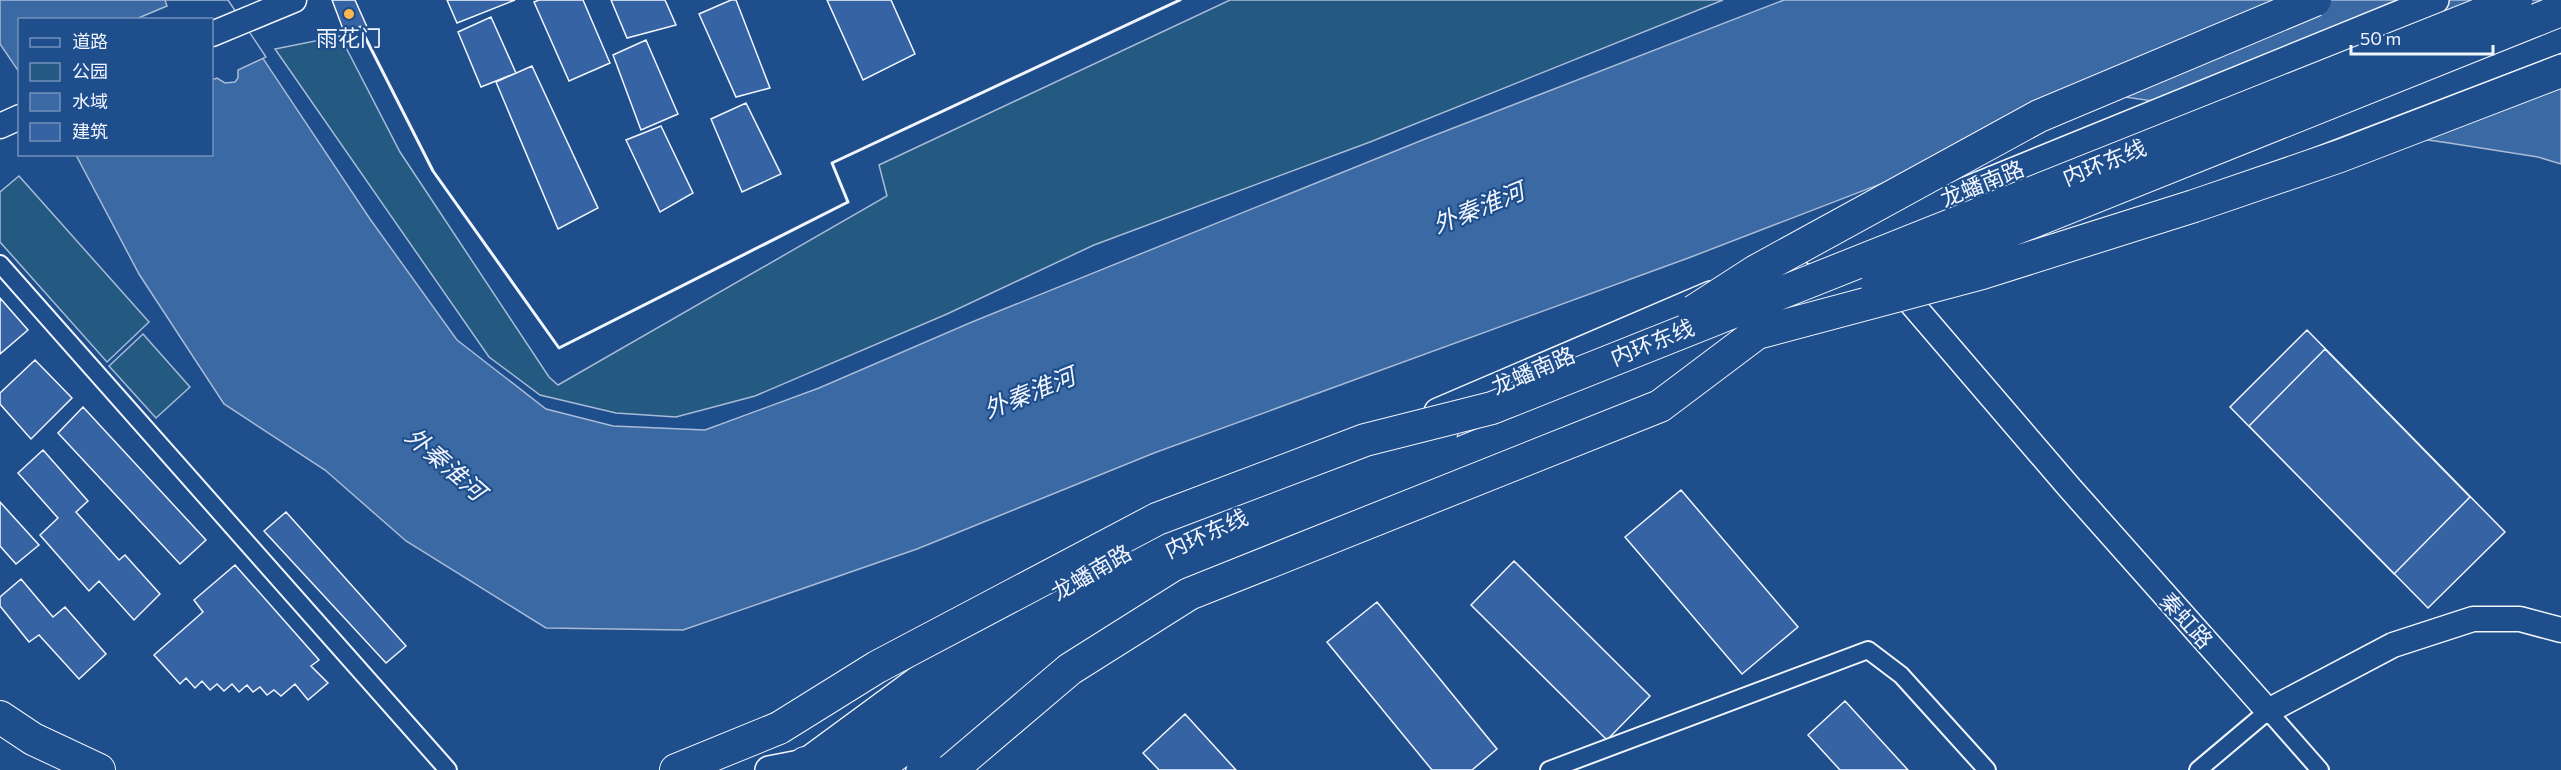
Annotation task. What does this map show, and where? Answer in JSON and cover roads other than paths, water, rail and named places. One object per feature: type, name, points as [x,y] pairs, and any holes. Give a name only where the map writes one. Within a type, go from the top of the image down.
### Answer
[{"type":"highway","points":[[1636,349],[1756,271],[2039,116],[2315,0]]},
{"type":"highway","name":"内环东线","points":[[811,768],[1090,588],[1197,536],[1492,408],[1636,349],[2516,0]]},
{"type":"highway","name":"内环东线","points":[[875,770],[1041,645],[1139,587],[1399,478],[2561,10]]},
{"type":"highway","points":[[951,770],[1070,669],[1190,594],[1660,406],[1757,333],[1982,273],[2194,206],[2340,156],[2561,71]]},
{"type":"highway","points":[[724,770],[779,728],[877,667],[1157,519],[1365,440],[1492,408]]},
{"type":"highway","points":[[0,717],[33,739],[99,770]]},
{"type":"highway","points":[[676,770],[779,728]]},
{"type":"main road","name":"龙蟠南路","points":[[770,770],[811,768],[971,641],[1151,537],[1554,360],[2435,0]]},
{"type":"main road","points":[[920,770],[1027,681],[1126,614],[1281,547],[1370,501],[1900,290],[2561,38]]},
{"type":"main road","points":[[1874,228],[1900,290]]},
{"type":"street","points":[[213,34],[286,3]]},
{"type":"street","points":[[0,126],[18,118]]},
{"type":"street","points":[[0,264],[448,770]]},
{"type":"street","name":"秦虹路","points":[[1900,290],[2069,488],[2268,711]]},
{"type":"street","points":[[2198,770],[2268,711],[2393,645],[2473,619],[2520,619],[2561,630]]},
{"type":"street","points":[[1549,770],[1868,650],[1901,675],[1987,770]]},
{"type":"street","points":[[2268,711],[2320,770]]},
{"type":"water","name":"外秦淮河","points":[[0,0],[224,0],[370,219],[457,340],[546,409],[613,426],[705,430],[819,388],[972,322],[1425,139],[1784,0],[2561,0],[2561,164],[2538,157],[2449,143],[2111,95],[1691,257],[1154,453],[917,549],[683,630],[546,628],[406,541],[325,470],[224,404],[139,274],[77,156],[213,156],[213,18],[18,18],[18,71],[0,44]]},
{"type":"place","name":"雨花门","points":[[349,14]]}]
